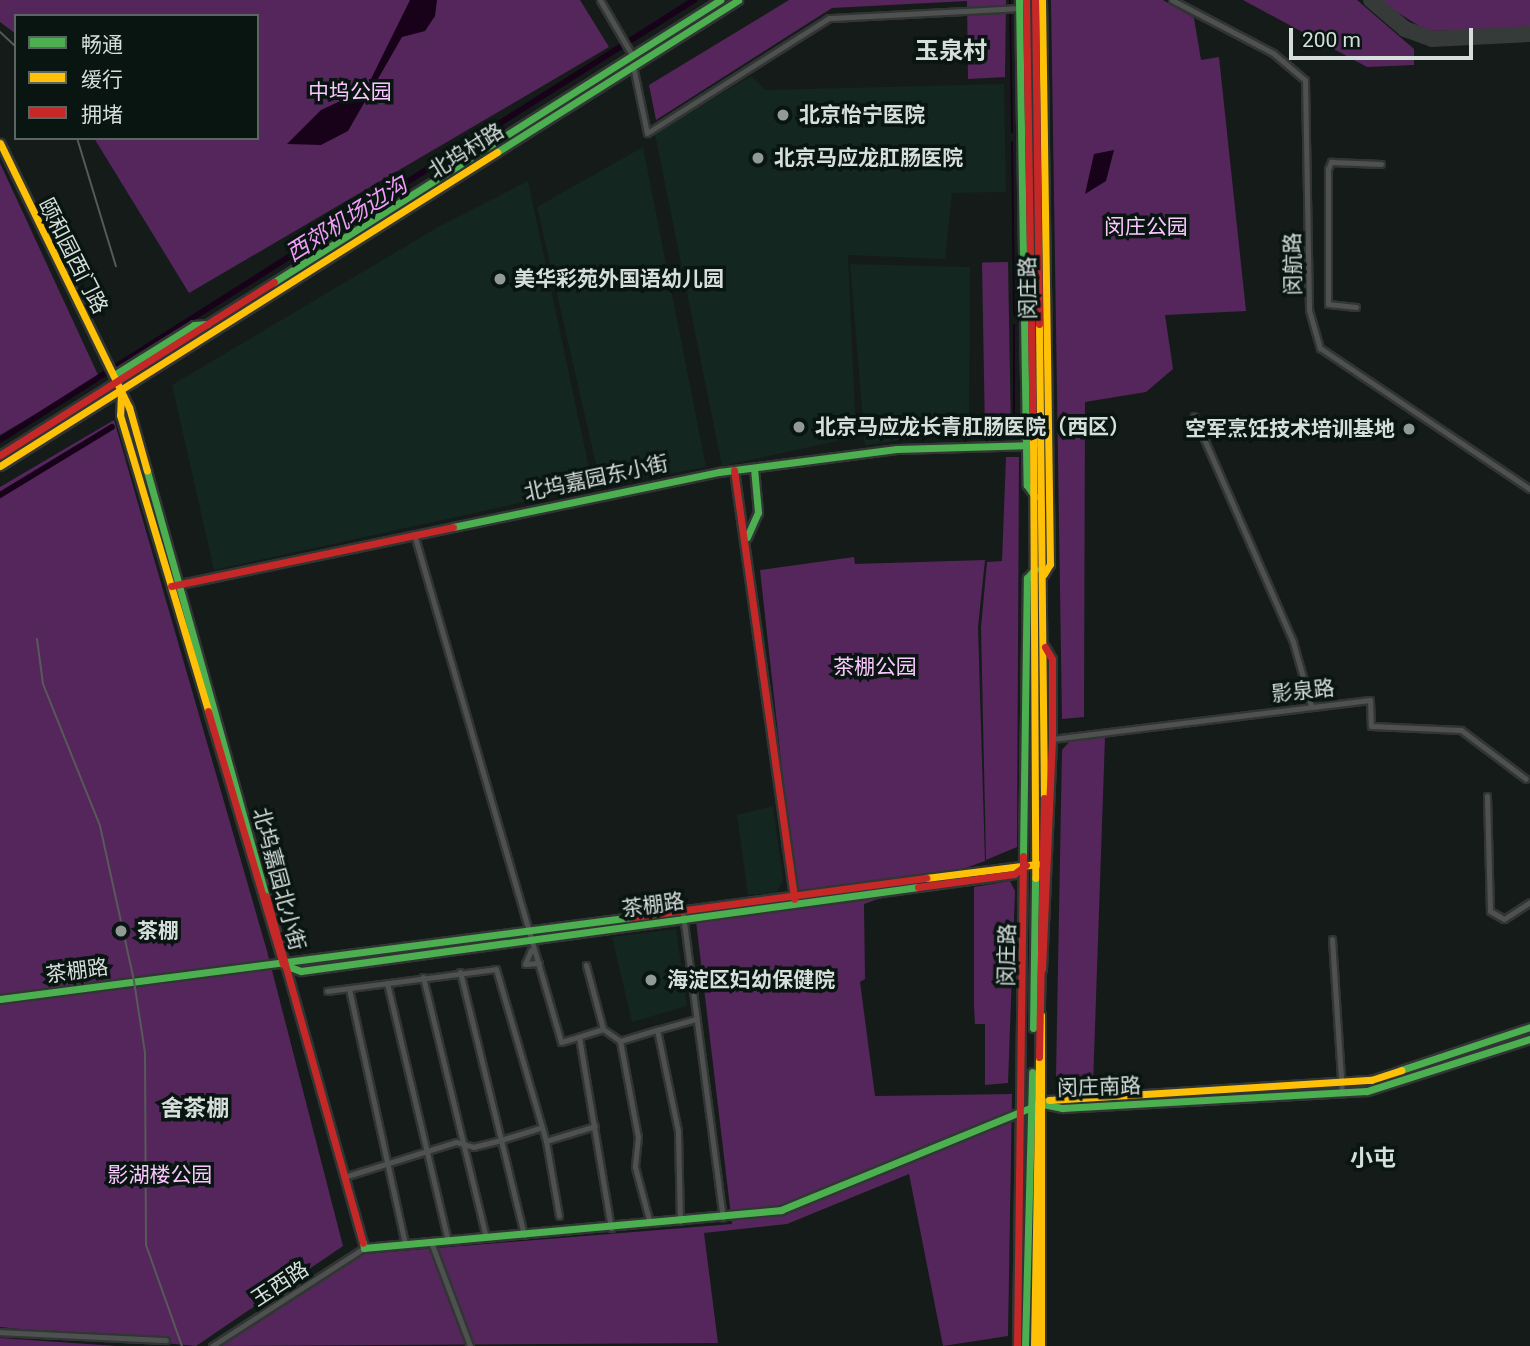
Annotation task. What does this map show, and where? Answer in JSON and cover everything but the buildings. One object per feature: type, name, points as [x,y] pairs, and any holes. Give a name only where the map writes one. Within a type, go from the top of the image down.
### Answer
[{"type":"street","points":[[600,0],[632,55]]},
{"type":"street","name":"北坞村路","points":[[0,456],[120,387],[207,324],[720,0]]},
{"type":"street","name":"北坞村路","points":[[0,466],[120,387],[738,0]]},
{"type":"street","name":"闵庄路","points":[[1027,0],[1035,252],[1051,564],[1044,574],[1044,647],[1049,739],[1034,1346]]},
{"type":"street","name":"闵庄路","points":[[1035,0],[1035,252]]},
{"type":"street","name":"闵庄路","points":[[1041,1346],[1040,1104],[1027,578],[1036,568],[1035,497],[1030,445],[1042,0]]},
{"type":"street","name":"闵航路","points":[[1172,0],[1273,52],[1305,80],[1309,310],[1320,348],[1530,489]]},
{"type":"street","points":[[633,66],[647,133],[838,15],[1015,6]]},
{"type":"street","name":"闵庄路","points":[[1015,6],[1035,252]]},
{"type":"street","name":"颐和园西门路","points":[[0,143],[120,387]]},
{"type":"street","points":[[1356,307],[1328,304],[1328,169],[1331,162],[1381,164]]},
{"type":"street","points":[[114,375],[194,325],[207,324]]},
{"type":"street","name":"北坞嘉园北小街","points":[[120,387],[120,415],[174,585],[364,1248]]},
{"type":"street","points":[[1194,416],[1293,642],[1311,705]]},
{"type":"street","name":"北坞嘉园东小街","points":[[174,585],[734,470],[897,449],[1030,445]]},
{"type":"street","points":[[747,538],[758,512],[754,468]]},
{"type":"street","points":[[734,470],[747,538],[794,899]]},
{"type":"street","points":[[414,534],[531,950],[539,963],[561,1042],[603,1029]]},
{"type":"street","name":"影泉路","points":[[1049,739],[1311,705],[1370,700],[1371,726],[1461,730],[1526,779]]},
{"type":"street","name":"闵庄路","points":[[1017,1346],[1022,1112],[1034,864],[1049,739]]},
{"type":"street","points":[[1487,796],[1490,911],[1504,919],[1530,902]]},
{"type":"street","name":"闵庄路","points":[[1034,864],[1044,965]]},
{"type":"street","name":"茶棚路","points":[[0,999],[284,965],[302,971],[527,935],[794,899],[1014,874],[1034,864]]},
{"type":"street","points":[[682,915],[723,1217]]},
{"type":"street","points":[[1332,939],[1342,1093]]},
{"type":"street","points":[[531,950],[525,964],[539,963]]},
{"type":"street","points":[[586,965],[603,1029],[620,1041],[638,1137],[635,1167],[650,1224]]},
{"type":"street","points":[[327,991],[496,968],[540,1128],[546,1141],[559,1216]]},
{"type":"street","points":[[460,972],[524,1235]]},
{"type":"street","points":[[423,977],[486,1238]]},
{"type":"street","points":[[387,983],[448,1241]]},
{"type":"street","points":[[349,989],[390,1160],[405,1244]]},
{"type":"street","points":[[620,1041],[696,1019]]},
{"type":"street","name":"闵庄南路","points":[[1040,1104],[1341,1082],[1405,1072],[1530,1027]]},
{"type":"street","points":[[657,1030],[677,1131],[680,1222]]},
{"type":"street","points":[[579,1037],[611,1228]]},
{"type":"street","name":"闵庄南路","points":[[1040,1104],[1342,1093],[1403,1084],[1530,1039]]},
{"type":"street","points":[[364,1248],[680,1222],[804,1203],[1040,1104]]},
{"type":"street","name":"闵庄路","points":[[1025,1346],[1040,1104]]},
{"type":"street","points":[[546,1141],[595,1126]]},
{"type":"street","points":[[344,1177],[426,1150],[501,1140],[540,1128]]},
{"type":"street","points":[[431,1242],[470,1346]]},
{"type":"street","name":"玉西路","points":[[212,1346],[364,1248]]},
{"type":"street","points":[[0,1332],[166,1340]]},
{"type":"shaded area","points":[[410,0],[437,0],[435,16],[425,31],[402,37],[348,131],[321,145],[287,144],[321,110],[366,89]]},
{"type":"shaded area","points":[[789,0],[1006,0],[1005,77],[968,79],[967,1],[832,8],[656,120],[649,85]]},
{"type":"shaded area","points":[[751,76],[766,90],[1004,84],[1006,192],[952,193],[945,259],[848,255],[856,437],[722,466],[655,134]]},
{"type":"shaded area","points":[[643,147],[706,467],[601,486],[537,207]]},
{"type":"shaded area","points":[[1114,150],[1106,181],[1085,194],[1094,154]]},
{"type":"shaded area","points":[[528,181],[593,487],[214,570],[172,385],[440,226]]},
{"type":"shaded area","points":[[982,262],[1008,262],[1011,438],[985,438]]},
{"type":"shaded area","points":[[850,264],[970,267],[969,431],[865,445]]},
{"type":"shaded area","points":[[1006,457],[1019,457],[1017,847],[986,860],[981,627],[987,562],[1002,561]]},
{"type":"shaded area","points":[[773,806],[783,880],[776,893],[748,895],[737,815]]},
{"type":"shaded area","name":"海淀区妇幼保健院","points":[[676,929],[687,1006],[632,1022],[612,937]]},
{"type":"shaded area","points":[[0,1338],[117,1346],[0,1346]]},
{"type":"green space","name":"中坞公园","points":[[0,0],[580,0],[609,47],[189,293],[95,140],[259,140],[259,14],[14,14],[14,32],[0,22]]},
{"type":"green space","name":"闵庄公园","points":[[1051,0],[1163,0],[1194,18],[1201,60],[1219,57],[1246,311],[1165,315],[1173,369],[1146,392],[1085,402],[1084,717],[1062,719]]},
{"type":"green space","points":[[1243,0],[1357,0],[1414,49],[1414,65],[1367,67]]},
{"type":"green space","points":[[1378,0],[1530,0],[1530,29],[1427,31]]},
{"type":"green space","points":[[0,163],[99,377],[0,435]]},
{"type":"green space","name":"影湖楼公园","points":[[114,420],[267,951],[343,1246],[196,1346],[0,1327],[0,487]]},
{"type":"green space","name":"茶棚公园","points":[[854,557],[855,564],[985,560],[978,627],[985,861],[864,904],[865,979],[860,982],[875,1096],[1012,1094],[1008,1336],[943,1346],[909,1174],[787,1224],[704,1233],[718,1343],[219,1346],[364,1254],[732,1224],[696,921],[797,906],[760,570]]},
{"type":"green space","points":[[1105,737],[1093,1085],[1064,1085],[1056,1077],[1062,750],[1070,741]]},
{"type":"green space","points":[[1010,881],[1015,891],[1008,1083],[985,1085],[985,1024],[975,1024],[974,1007],[974,887]]},
{"type":"waterway","name":"西郊机场边沟","points":[[0,440],[694,0]]},
{"type":"waterway","points":[[1010,0],[1012,132]]},
{"type":"waterway","points":[[1012,142],[1014,315]]},
{"type":"waterway","points":[[1014,325],[1014,433]]},
{"type":"waterway","points":[[0,495],[112,427]]},
{"type":"taxiway","points":[[1371,0],[1405,29],[1432,39],[1530,34]]},
{"type":"tram line","points":[[0,32],[14,45]]},
{"type":"tram line","points":[[78,140],[116,266]]},
{"type":"tram line","points":[[37,639],[43,684],[100,826],[134,981],[145,1053],[146,1245],[182,1346]]},
{"type":"traffic: fast","points":[[274,282],[720,0]]},
{"type":"traffic: fast","points":[[497,152],[738,0]]},
{"type":"traffic: fast","points":[[1019,0],[1027,485],[1035,497]]},
{"type":"traffic: fast","points":[[114,375],[194,325],[207,324]]},
{"type":"traffic: fast","points":[[453,527],[719,472],[897,449],[1034,445]]},
{"type":"traffic: fast","points":[[747,537],[758,512],[754,468]]},
{"type":"traffic: fast","points":[[147,471],[266,896]]},
{"type":"traffic: fast","points":[[1023,856],[1027,578],[1035,569]]},
{"type":"traffic: fast","points":[[1033,1028],[1035,878]]},
{"type":"traffic: fast","points":[[287,966],[301,971],[918,887]]},
{"type":"traffic: fast","points":[[0,999],[633,917]]},
{"type":"traffic: fast","points":[[1401,1070],[1530,1027]]},
{"type":"traffic: fast","points":[[1038,1103],[1062,1108],[1367,1091],[1530,1039]]},
{"type":"traffic: fast","points":[[1025,1346],[1032,1072]]},
{"type":"traffic: fast","points":[[363,1243],[364,1248],[781,1210],[1049,1100]]},
{"type":"traffic: slow","points":[[1042,0],[1050,564],[1044,574]]},
{"type":"traffic: slow","points":[[0,143],[129,407],[147,471]]},
{"type":"traffic: slow","points":[[0,466],[497,152]]},
{"type":"traffic: slow","points":[[1039,324],[1044,798]]},
{"type":"traffic: slow","points":[[121,392],[120,415],[208,711]]},
{"type":"traffic: slow","points":[[1033,432],[1035,878]]},
{"type":"traffic: slow","points":[[926,878],[1037,864]]},
{"type":"traffic: slow","points":[[1041,1015],[1041,1346]]},
{"type":"traffic: slow","points":[[1034,1346],[1039,1057]]},
{"type":"traffic: slow","points":[[1049,1100],[1371,1080],[1401,1070]]},
{"type":"traffic: jam","points":[[1026,0],[1033,432]]},
{"type":"traffic: jam","points":[[1035,0],[1039,324]]},
{"type":"traffic: jam","points":[[0,455],[274,282]]},
{"type":"traffic: jam","points":[[734,470],[794,899]]},
{"type":"traffic: jam","points":[[171,586],[453,527]]},
{"type":"traffic: jam","points":[[1042,969],[1052,739],[1052,659],[1045,647]]},
{"type":"traffic: jam","points":[[208,711],[283,964]]},
{"type":"traffic: jam","points":[[1039,1057],[1044,798]]},
{"type":"traffic: jam","points":[[1017,1346],[1023,856]]},
{"type":"traffic: jam","points":[[918,887],[1014,874],[1026,865]]},
{"type":"traffic: jam","points":[[633,917],[926,878]]},
{"type":"traffic: jam","points":[[266,896],[363,1243]]},
{"type":"place","name":"北京怡宁医院","points":[[783,115]]},
{"type":"place","name":"北京马应龙肛肠医院","points":[[758,158]]},
{"type":"place","name":"美华彩苑外国语幼儿园","points":[[500,279]]},
{"type":"place","name":"北京马应龙长青肛肠医院（西区）","points":[[799,427]]},
{"type":"place","name":"空军烹饪技术培训基地","points":[[1409,429]]},
{"type":"place","name":"茶棚","points":[[121,931]]},
{"type":"place","name":"海淀区妇幼保健院","points":[[651,980]]},
{"type":"district","name":"玉泉村","points":[[951,52]]},
{"type":"district","name":"舍茶棚","points":[[195,1109]]},
{"type":"district","name":"小屯","points":[[1373,1159]]}]
